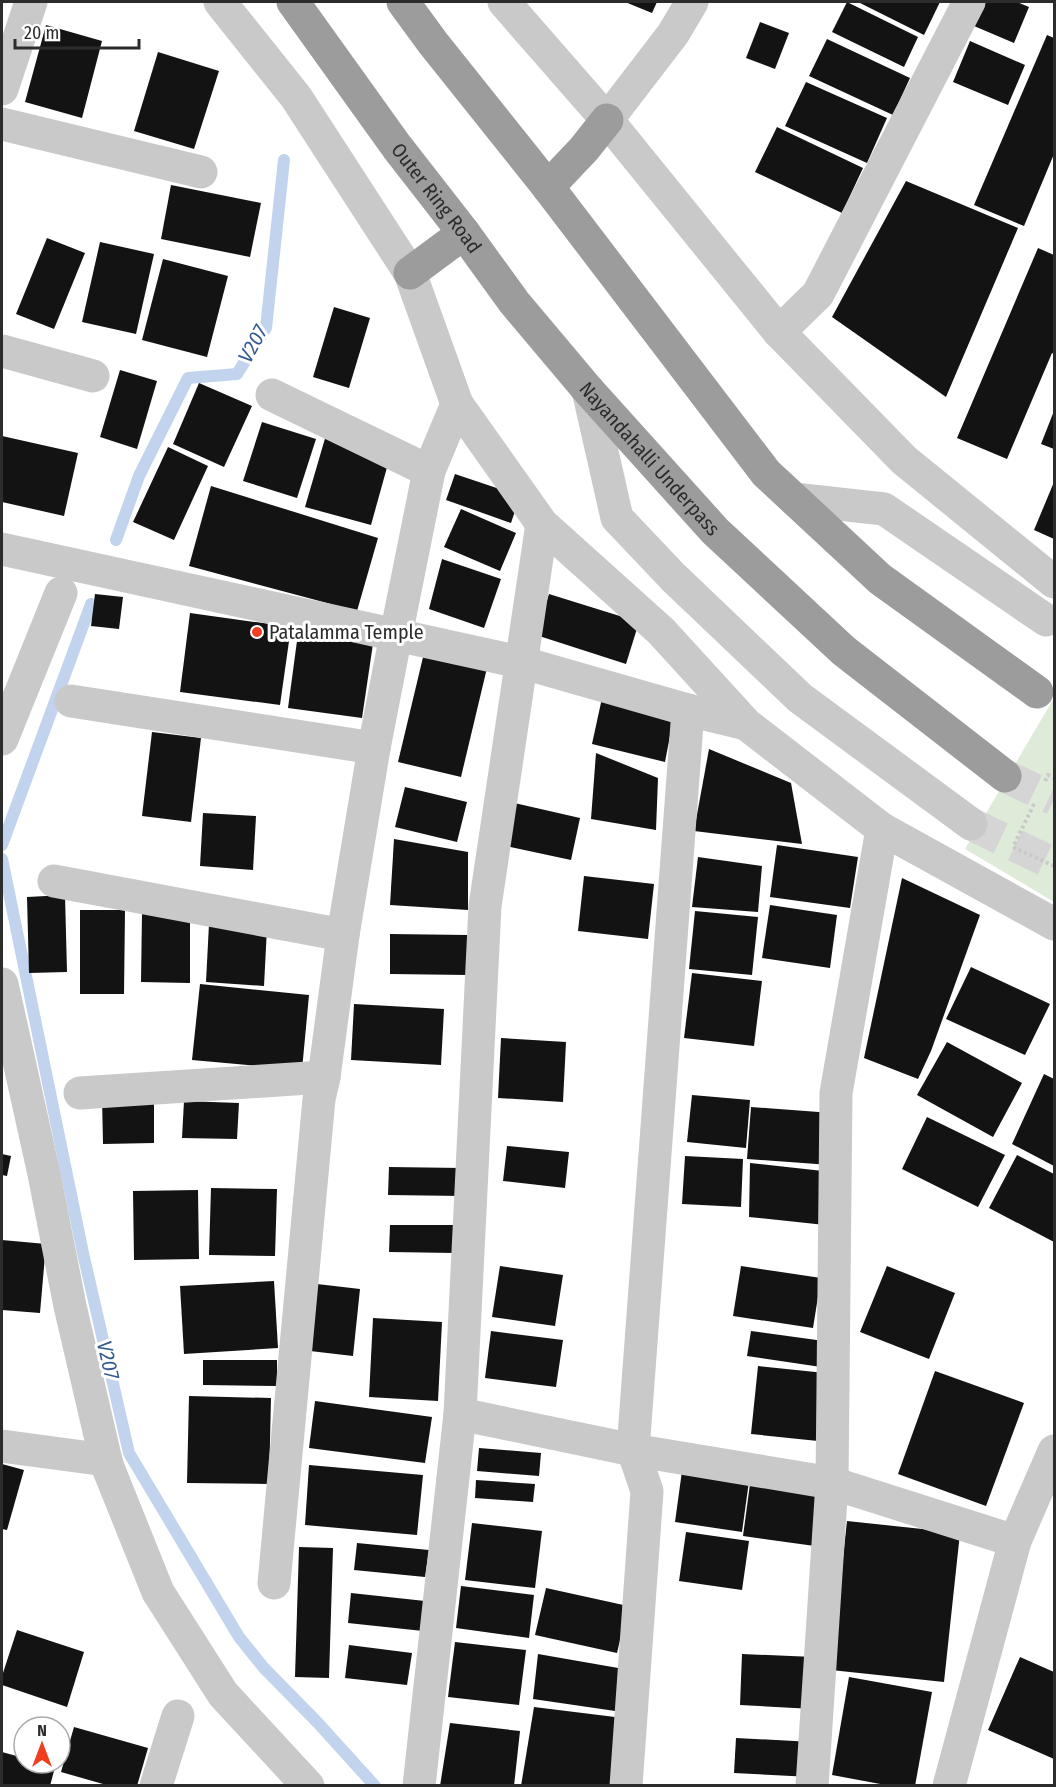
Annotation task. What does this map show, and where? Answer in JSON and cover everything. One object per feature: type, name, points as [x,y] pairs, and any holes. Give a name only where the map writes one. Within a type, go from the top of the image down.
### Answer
[{"type":"highway","name":"Outer Ring Road","points":[[293,2],[397,147],[514,302],[588,390]]},
{"type":"highway","points":[[402,2],[766,473],[880,579],[1037,692]]},
{"type":"highway","points":[[548,188],[607,120]]},
{"type":"highway","points":[[410,273],[464,233]]},
{"type":"highway","name":"Nayandahalli Underpass","points":[[588,390],[715,531],[844,651],[1005,776]]},
{"type":"street","points":[[2,89],[31,2]]},
{"type":"street","points":[[220,2],[296,97],[410,273],[457,404],[542,524],[661,631],[746,724],[882,829],[1054,924]]},
{"type":"street","points":[[504,2],[607,120],[779,332],[904,460],[1054,582]]},
{"type":"street","points":[[607,120],[673,34],[692,2]]},
{"type":"street","points":[[779,332],[818,294],[969,2]]},
{"type":"street","points":[[2,124],[201,172]]},
{"type":"street","points":[[2,351],[93,376]]},
{"type":"street","name":"Nayandahalli Underpass","points":[[588,390],[617,518],[673,577],[800,698],[971,824]]},
{"type":"street","points":[[272,395],[429,471]]},
{"type":"street","points":[[274,1583],[319,1099],[343,935],[374,748],[429,471],[457,404]]},
{"type":"street","points":[[794,499],[884,509],[1046,620]]},
{"type":"street","points":[[419,1785],[460,1414],[484,906],[542,524]]},
{"type":"street","points":[[2,549],[520,663],[746,724]]},
{"type":"street","points":[[2,739],[61,592]]},
{"type":"street","points":[[71,700],[374,748]]},
{"type":"street","points":[[626,1785],[647,1491],[633,1450],[688,710]]},
{"type":"street","points":[[813,1785],[832,1483],[836,1092],[882,829]]},
{"type":"street","points":[[54,881],[343,935]]},
{"type":"street","points":[[2,984],[105,1460],[159,1592],[223,1694],[308,1785]]},
{"type":"street","points":[[80,1093],[324,1077]]},
{"type":"street","points":[[460,1414],[633,1450],[832,1483],[1015,1540]]},
{"type":"street","points":[[2,1446],[105,1460]]},
{"type":"street","points":[[950,1785],[1015,1540],[1054,1451]]},
{"type":"street","points":[[156,1785],[178,1716]]},
{"type":"path","points":[[1043,785],[1048,775],[1054,778]]},
{"type":"path","points":[[1038,795],[1013,847],[1054,866]]},
{"type":"green space","points":[[1054,698],[1054,902],[965,849]]},
{"type":"building","points":[[625,2],[657,2],[652,13]]},
{"type":"building","points":[[847,2],[918,37],[904,67],[832,32]]},
{"type":"building","points":[[858,2],[940,2],[924,35]]},
{"type":"building","points":[[985,2],[1017,2],[1029,7],[1014,43],[974,26]]},
{"type":"building","points":[[760,22],[789,33],[775,69],[746,58]]},
{"type":"building","points":[[46,25],[102,41],[82,118],[25,102]]},
{"type":"building","points":[[1047,35],[1054,38],[1054,154],[1024,226],[974,205]]},
{"type":"building","points":[[827,39],[910,78],[893,115],[809,76]]},
{"type":"building","points":[[970,41],[1025,65],[1008,105],[953,82]]},
{"type":"building","points":[[158,52],[219,71],[194,149],[134,131]]},
{"type":"building","points":[[806,82],[887,118],[867,163],[785,126]]},
{"type":"building","points":[[777,127],[863,168],[842,213],[755,172]]},
{"type":"building","points":[[906,181],[1018,228],[946,397],[832,317]]},
{"type":"building","points":[[171,185],[261,203],[250,257],[161,239]]},
{"type":"building","points":[[47,238],[85,253],[54,329],[16,314]]},
{"type":"building","points":[[100,242],[154,254],[136,334],[82,322]]},
{"type":"building","points":[[1038,248],[1054,255],[1054,354],[1052,353],[1007,459],[957,438]]},
{"type":"building","points":[[163,259],[228,276],[207,357],[142,340]]},
{"type":"building","points":[[334,307],[370,318],[349,388],[313,377]]},
{"type":"building","points":[[120,370],[157,381],[137,449],[100,437]]},
{"type":"building","points":[[199,383],[252,406],[224,467],[173,444]]},
{"type":"building","points":[[1054,411],[1054,449],[1041,444]]},
{"type":"building","points":[[262,422],[316,439],[297,498],[243,481]]},
{"type":"building","points":[[326,435],[391,453],[371,525],[305,507]]},
{"type":"building","points":[[2,436],[78,453],[64,516],[2,502]]},
{"type":"building","points":[[168,447],[208,466],[174,540],[133,522]]},
{"type":"building","points":[[455,474],[520,496],[511,523],[446,500]]},
{"type":"building","points":[[1054,482],[1054,539],[1034,530]]},
{"type":"building","points":[[211,486],[378,538],[357,611],[189,566]]},
{"type":"building","points":[[461,509],[516,533],[500,571],[444,547]]},
{"type":"building","points":[[442,559],[501,579],[484,628],[429,609]]},
{"type":"building","points":[[95,594],[123,597],[119,629],[91,626]]},
{"type":"building","points":[[549,594],[639,622],[626,664],[536,635]]},
{"type":"building","name":"Patalamma Temple","points":[[190,613],[291,627],[280,705],[180,692]]},
{"type":"building","points":[[299,626],[374,637],[362,718],[288,708]]},
{"type":"building","points":[[424,653],[487,668],[461,777],[398,762]]},
{"type":"building","points":[[602,698],[673,720],[665,762],[592,744]]},
{"type":"building","points":[[152,732],[201,738],[191,822],[142,816]]},
{"type":"building","points":[[709,749],[791,783],[802,844],[694,831]]},
{"type":"building","points":[[596,753],[658,778],[656,830],[591,819]]},
{"type":"building","points":[[405,787],[467,802],[457,842],[395,827]]},
{"type":"building","points":[[510,802],[580,818],[571,860],[501,845]]},
{"type":"building","points":[[203,813],[256,816],[253,870],[200,866]]},
{"type":"building","points":[[394,839],[468,852],[468,910],[390,905]]},
{"type":"building","points":[[777,845],[858,857],[850,908],[770,897]]},
{"type":"building","points":[[698,857],[762,866],[758,912],[692,907]]},
{"type":"building","points":[[584,876],[654,884],[648,939],[578,931]]},
{"type":"building","points":[[902,878],[980,915],[931,1051],[918,1079],[864,1058]]},
{"type":"building","points":[[65,895],[67,972],[29,973],[27,897]]},
{"type":"building","points":[[770,905],[837,915],[830,968],[762,958]]},
{"type":"building","points":[[80,910],[125,910],[124,994],[80,994]]},
{"type":"building","points":[[695,911],[758,917],[752,975],[689,969]]},
{"type":"building","points":[[142,913],[190,914],[190,983],[141,982]]},
{"type":"building","points":[[209,924],[267,928],[264,986],[206,982]]},
{"type":"building","points":[[390,934],[468,935],[468,975],[390,974]]},
{"type":"building","points":[[971,967],[1050,1004],[1025,1055],[946,1019]]},
{"type":"building","points":[[692,973],[762,981],[754,1046],[684,1038]]},
{"type":"building","points":[[200,984],[309,995],[302,1070],[192,1060]]},
{"type":"building","points":[[354,1004],[444,1009],[441,1065],[351,1060]]},
{"type":"building","points":[[501,1038],[566,1042],[563,1102],[498,1098]]},
{"type":"building","points":[[947,1042],[1022,1083],[993,1137],[917,1095]]},
{"type":"building","points":[[1044,1074],[1054,1079],[1054,1166],[1012,1144]]},
{"type":"building","points":[[692,1095],[750,1100],[746,1148],[687,1142]]},
{"type":"building","points":[[154,1096],[154,1143],[103,1144],[102,1097]]},
{"type":"building","points":[[184,1101],[239,1103],[237,1139],[182,1138]]},
{"type":"building","points":[[751,1107],[832,1113],[830,1165],[747,1159]]},
{"type":"building","points":[[927,1117],[1005,1155],[978,1207],[902,1169]]},
{"type":"building","points":[[507,1146],[569,1152],[565,1188],[503,1181]]},
{"type":"building","points":[[2,1154],[11,1156],[7,1176],[2,1175]]},
{"type":"building","points":[[1017,1155],[1054,1174],[1054,1242],[989,1208]]},
{"type":"building","points":[[685,1156],[743,1159],[741,1207],[682,1204]]},
{"type":"building","points":[[750,1163],[832,1172],[825,1225],[749,1217]]},
{"type":"building","points":[[389,1167],[463,1168],[463,1196],[388,1195]]},
{"type":"building","points":[[211,1188],[277,1189],[275,1256],[209,1255]]},
{"type":"building","points":[[198,1190],[199,1259],[134,1260],[133,1191]]},
{"type":"building","points":[[390,1225],[456,1225],[455,1253],[389,1252]]},
{"type":"building","points":[[2,1240],[46,1244],[40,1313],[2,1310]]},
{"type":"building","points":[[500,1266],[563,1275],[555,1326],[492,1317]]},
{"type":"building","points":[[741,1266],[821,1278],[813,1328],[733,1316]]},
{"type":"building","points":[[887,1266],[955,1293],[929,1359],[860,1332]]},
{"type":"building","points":[[274,1281],[278,1348],[184,1354],[180,1286]]},
{"type":"building","points":[[317,1284],[360,1289],[353,1356],[310,1351]]},
{"type":"building","points":[[373,1318],[442,1322],[438,1401],[369,1397]]},
{"type":"building","points":[[491,1331],[563,1340],[556,1387],[485,1378]]},
{"type":"building","points":[[751,1331],[824,1341],[821,1367],[747,1356]]},
{"type":"building","points":[[203,1360],[277,1360],[277,1386],[203,1385]]},
{"type":"building","points":[[758,1366],[825,1373],[818,1441],[751,1434]]},
{"type":"building","points":[[935,1371],[1024,1403],[986,1506],[898,1474]]},
{"type":"building","points":[[189,1396],[271,1398],[269,1484],[187,1483]]},
{"type":"building","points":[[315,1401],[432,1417],[425,1463],[309,1448]]},
{"type":"building","points":[[479,1448],[541,1453],[539,1476],[477,1471]]},
{"type":"building","points":[[2,1464],[24,1470],[7,1530],[2,1529]]},
{"type":"building","points":[[309,1465],[423,1475],[417,1535],[305,1525]]},
{"type":"building","points":[[682,1471],[749,1481],[742,1532],[675,1522]]},
{"type":"building","points":[[476,1480],[535,1484],[533,1502],[475,1498]]},
{"type":"building","points":[[750,1484],[825,1497],[822,1547],[743,1536]]},
{"type":"building","points":[[847,1521],[960,1533],[944,1682],[831,1670]]},
{"type":"building","points":[[472,1523],[542,1531],[535,1588],[465,1580]]},
{"type":"building","points":[[686,1532],[749,1541],[742,1590],[679,1581]]},
{"type":"building","points":[[357,1543],[429,1550],[425,1577],[354,1570]]},
{"type":"building","points":[[299,1547],[333,1548],[329,1678],[295,1677]]},
{"type":"building","points":[[461,1586],[534,1595],[529,1638],[456,1628]]},
{"type":"building","points":[[546,1588],[628,1606],[617,1653],[535,1635]]},
{"type":"building","points":[[351,1593],[425,1601],[423,1631],[348,1623]]},
{"type":"building","points":[[17,1630],[84,1652],[67,1707],[2,1685],[2,1676]]},
{"type":"building","points":[[455,1642],[526,1650],[519,1705],[448,1697]]},
{"type":"building","points":[[349,1645],[412,1653],[407,1685],[345,1678]]},
{"type":"building","points":[[538,1654],[624,1669],[622,1712],[533,1699]]},
{"type":"building","points":[[742,1654],[814,1657],[813,1709],[740,1705]]},
{"type":"building","points":[[1020,1657],[1054,1672],[1054,1759],[988,1730]]},
{"type":"building","points":[[849,1677],[932,1692],[915,1786],[891,1786],[832,1775]]},
{"type":"building","points":[[534,1707],[623,1718],[613,1786],[521,1786]]},
{"type":"building","points":[[450,1723],[520,1731],[514,1786],[440,1786]]},
{"type":"building","points":[[74,1727],[148,1748],[137,1786],[110,1786],[72,1775]]},
{"type":"building","points":[[736,1738],[813,1742],[811,1777],[734,1773]]},
{"type":"building","points":[[2,1752],[12,1755],[12,1775],[53,1775],[50,1786],[2,1786]]},
{"type":"waterway","name":"V207","points":[[116,540],[139,476],[188,378],[237,374],[266,328],[284,160]]},
{"type":"waterway","name":"V207","points":[[2,845],[91,604]]},
{"type":"waterway","name":"V207","points":[[2,859],[83,1253],[129,1453],[239,1637],[264,1668],[375,1786]]},
{"type":"tunnel","points":[[1005,776],[1054,799]]},
{"type":"tunnel","points":[[971,824],[1054,864]]},
{"type":"place","name":"Patalamma Temple","points":[[257,632]]}]
